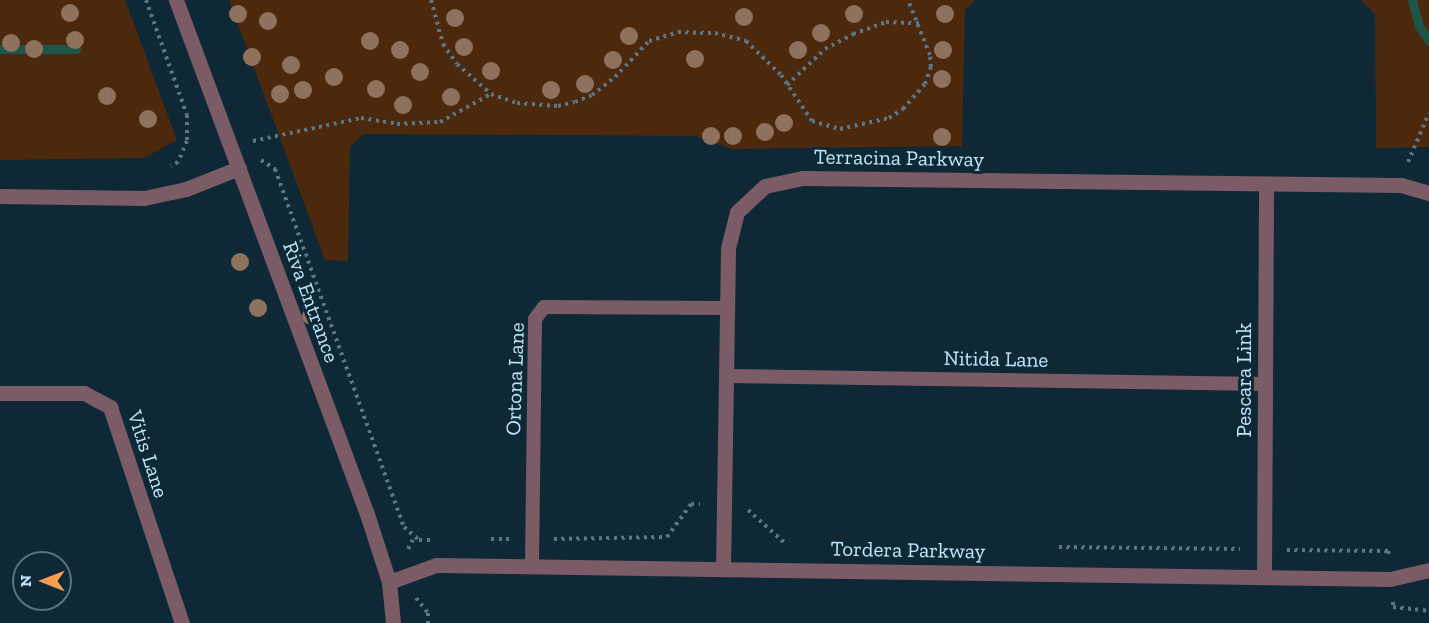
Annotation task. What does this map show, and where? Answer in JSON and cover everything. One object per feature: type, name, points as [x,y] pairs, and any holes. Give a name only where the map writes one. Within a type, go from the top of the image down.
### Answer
[{"type":"street","name":"Riva Entrance","points":[[176,0],[389,582],[393,623]]},
{"type":"street","points":[[0,196],[144,198],[186,189],[239,168]]},
{"type":"street","name":"Terracina Parkway","points":[[723,569],[728,248],[737,212],[765,186],[785,179],[1401,185],[1429,193]]},
{"type":"street","name":"Pescara Link","points":[[1264,577],[1266,184]]},
{"type":"street","name":"Vitis Lane","points":[[0,393],[84,393],[110,407],[182,623]]},
{"type":"street","name":"Tordera Parkway","points":[[389,582],[436,566],[1390,579],[1429,570]]},
{"type":"lane","name":"Ortona Lane","points":[[532,566],[535,319],[539,313],[544,307],[727,308]]},
{"type":"lane","name":"Nitida Lane","points":[[726,376],[1264,384]]},
{"type":"path","points":[[146,0],[187,115],[187,141],[178,162],[161,172]]},
{"type":"path","points":[[431,0],[443,44],[456,64],[491,94],[536,106],[575,102],[592,95],[615,77],[649,41],[678,32],[715,33],[746,41],[787,85],[812,121],[826,127],[858,127],[889,118],[915,96],[931,67],[919,23],[909,0]]},
{"type":"path","points":[[787,85],[825,49],[853,34],[886,22],[919,23]]},
{"type":"path","points":[[232,148],[361,118],[398,124],[440,122],[491,94]]},
{"type":"path","points":[[1401,185],[1429,113]]},
{"type":"shaded area","points":[[0,0],[125,0],[177,140],[144,158],[0,160]]},
{"type":"shaded area","points":[[229,0],[975,0],[965,10],[962,146],[732,149],[696,136],[364,134],[350,147],[348,261],[325,260]]},
{"type":"shaded area","points":[[1361,0],[1429,0],[1429,147],[1376,148],[1375,14]]},
{"type":"waterway","points":[[1412,0],[1419,26],[1429,41]]},
{"type":"waterway","points":[[0,49],[76,49]]}]
